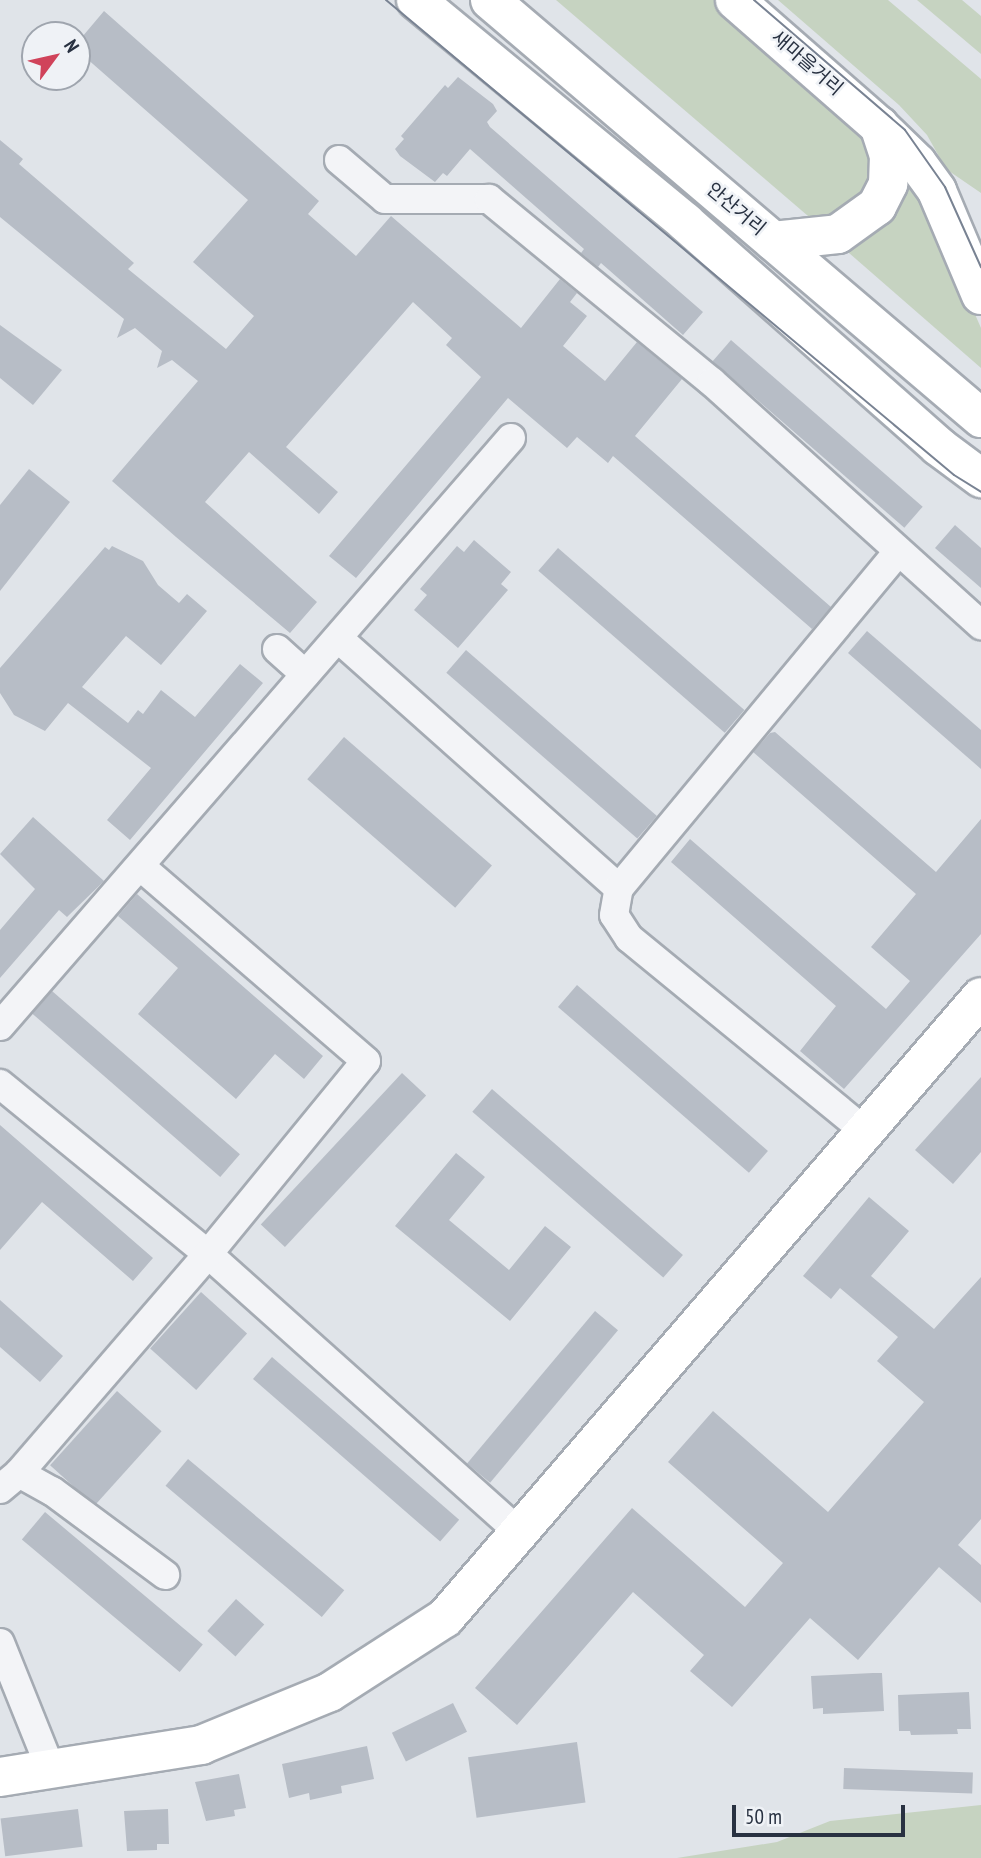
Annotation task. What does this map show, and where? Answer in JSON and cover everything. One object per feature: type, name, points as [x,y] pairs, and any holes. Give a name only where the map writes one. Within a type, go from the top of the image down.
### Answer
[{"type":"main road","points":[[416,0],[685,222],[938,446],[981,478]]},
{"type":"main road","name":"안산거리","points":[[491,0],[981,418]]},
{"type":"main road","name":"새마을거리","points":[[736,0],[917,163],[937,191],[981,295]]},
{"type":"main road","points":[[773,241],[838,234],[877,206],[888,184],[888,156],[879,127]]},
{"type":"main road","points":[[0,1777],[201,1745],[330,1692],[445,1618],[981,997]]},
{"type":"street","points":[[339,160],[385,200],[489,199],[712,382],[897,553],[981,625]]},
{"type":"street","points":[[0,1026],[511,438]]},
{"type":"street","points":[[866,1132],[629,938],[614,915],[619,888],[897,553]]},
{"type":"street","points":[[338,638],[619,888]]},
{"type":"street","points":[[277,649],[305,674]]},
{"type":"street","points":[[140,866],[366,1060],[208,1254],[10,1481],[52,1491],[165,1575]]},
{"type":"street","points":[[0,1084],[208,1254],[520,1534]]},
{"type":"street","points":[[0,1643],[51,1770]]},
{"type":"green space","points":[[556,0],[716,0],[857,122],[874,165],[866,195],[822,228]]},
{"type":"green space","points":[[778,0],[888,0],[981,79],[981,193],[946,169],[927,135],[899,105]]},
{"type":"green space","points":[[917,0],[962,0],[981,16],[981,54]]},
{"type":"green space","points":[[910,180],[941,237],[981,328],[981,368],[841,246],[901,183]]},
{"type":"green space","points":[[981,1805],[981,1858],[677,1858],[777,1842],[830,1821]]},
{"type":"building","points":[[104,11],[319,201],[308,214],[356,256],[391,216],[521,328],[560,279],[577,293],[570,302],[587,316],[563,346],[605,381],[637,342],[682,379],[635,436],[831,607],[812,629],[613,456],[608,463],[577,437],[567,448],[508,398],[356,578],[329,556],[481,377],[446,345],[452,338],[413,302],[286,447],[338,492],[319,514],[249,452],[205,502],[317,602],[290,633],[112,481],[198,381],[172,360],[157,368],[162,351],[135,328],[117,338],[124,319],[0,217],[0,140],[23,159],[19,164],[134,263],[128,269],[226,349],[254,316],[193,262],[248,200],[91,62],[91,26]]},
{"type":"building","points":[[458,77],[493,104],[497,111],[487,122],[490,127],[703,312],[683,335],[601,263],[598,267],[581,253],[584,249],[470,149],[447,176],[443,173],[435,182],[400,156],[395,149],[404,139],[401,136],[445,85],[448,88]]},
{"type":"building","points":[[0,325],[62,370],[33,405],[0,378]]},
{"type":"building","points":[[731,340],[923,507],[904,528],[713,361]]},
{"type":"building","points":[[29,469],[70,502],[0,591],[0,505]]},
{"type":"building","points":[[955,525],[981,548],[981,588],[935,548]]},
{"type":"building","points":[[474,540],[511,572],[501,584],[508,590],[458,648],[414,610],[427,595],[420,589],[457,546],[464,552]]},
{"type":"building","points":[[112,546],[143,561],[158,585],[179,603],[187,594],[207,611],[161,665],[126,636],[82,687],[128,723],[138,710],[143,714],[161,690],[195,717],[240,664],[263,683],[130,840],[107,820],[151,768],[68,703],[45,731],[14,715],[0,693],[0,668],[105,547],[109,550]]},
{"type":"building","points":[[558,548],[744,710],[725,733],[538,571]]},
{"type":"building","points":[[867,631],[981,730],[981,769],[848,653]]},
{"type":"building","points":[[466,650],[657,816],[637,839],[446,673]]},
{"type":"building","points":[[775,732],[936,872],[981,819],[981,934],[844,1089],[800,1051],[836,1006],[671,862],[690,839],[886,1009],[910,981],[871,947],[916,894],[753,752],[770,733]]},
{"type":"building","points":[[344,737],[492,866],[455,908],[307,779]]},
{"type":"building","points":[[33,817],[104,881],[67,917],[59,910],[0,978],[0,930],[35,889],[0,854]]},
{"type":"building","points":[[137,894],[323,1056],[304,1079],[275,1054],[236,1099],[138,1014],[178,968],[118,916]]},
{"type":"building","points":[[577,985],[768,1151],[749,1173],[558,1007]]},
{"type":"building","points":[[52,991],[240,1154],[220,1177],[32,1014]]},
{"type":"building","points":[[402,1073],[426,1096],[285,1247],[261,1224]]},
{"type":"building","points":[[981,1077],[981,1152],[953,1184],[915,1150]]},
{"type":"building","points":[[492,1089],[683,1255],[663,1278],[472,1112]]},
{"type":"building","points":[[0,1125],[153,1258],[133,1281],[42,1202],[0,1250]]},
{"type":"building","points":[[456,1153],[485,1177],[449,1220],[509,1270],[545,1226],[571,1247],[510,1321],[395,1226]]},
{"type":"building","points":[[869,1197],[909,1231],[871,1276],[934,1329],[981,1277],[981,1519],[958,1545],[981,1565],[981,1603],[939,1567],[858,1660],[810,1618],[732,1707],[690,1671],[704,1655],[633,1592],[517,1725],[475,1688],[632,1508],[745,1607],[783,1563],[668,1462],[713,1411],[828,1512],[924,1402],[877,1361],[898,1337],[840,1288],[831,1299],[803,1276]]},
{"type":"building","points":[[201,1292],[247,1333],[196,1390],[150,1348]]},
{"type":"building","points":[[0,1300],[63,1356],[40,1382],[0,1347]]},
{"type":"building","points":[[595,1311],[618,1330],[490,1483],[467,1463]]},
{"type":"building","points":[[272,1357],[459,1520],[440,1542],[253,1379]]},
{"type":"building","points":[[117,1391],[162,1431],[95,1505],[50,1465]]},
{"type":"building","points":[[188,1459],[344,1590],[322,1617],[166,1486]]},
{"type":"building","points":[[45,1512],[203,1644],[180,1672],[22,1540]]},
{"type":"building","points":[[236,1599],[264,1624],[235,1656],[207,1631]]},
{"type":"building","points":[[882,1673],[884,1711],[823,1714],[823,1708],[813,1709],[811,1676]]},
{"type":"building","points":[[969,1692],[971,1729],[957,1729],[958,1734],[911,1735],[910,1731],[899,1731],[898,1695]]},
{"type":"building","points":[[453,1703],[467,1732],[406,1762],[392,1733]]},
{"type":"building","points":[[577,1742],[585,1802],[477,1818],[468,1757]]},
{"type":"building","points":[[367,1746],[374,1779],[341,1786],[342,1793],[310,1800],[309,1793],[289,1798],[282,1764]]},
{"type":"building","points":[[844,1768],[973,1773],[972,1793],[843,1789]]},
{"type":"building","points":[[239,1774],[246,1808],[234,1810],[235,1816],[206,1821],[195,1782]]},
{"type":"building","points":[[78,1809],[83,1847],[5,1856],[1,1819]]},
{"type":"building","points":[[168,1809],[169,1844],[157,1844],[157,1850],[127,1851],[124,1811]]},
{"type":"tram line","points":[[386,0],[954,475],[981,492]]},
{"type":"tram line","points":[[754,0],[905,130],[945,187],[981,267]]}]
